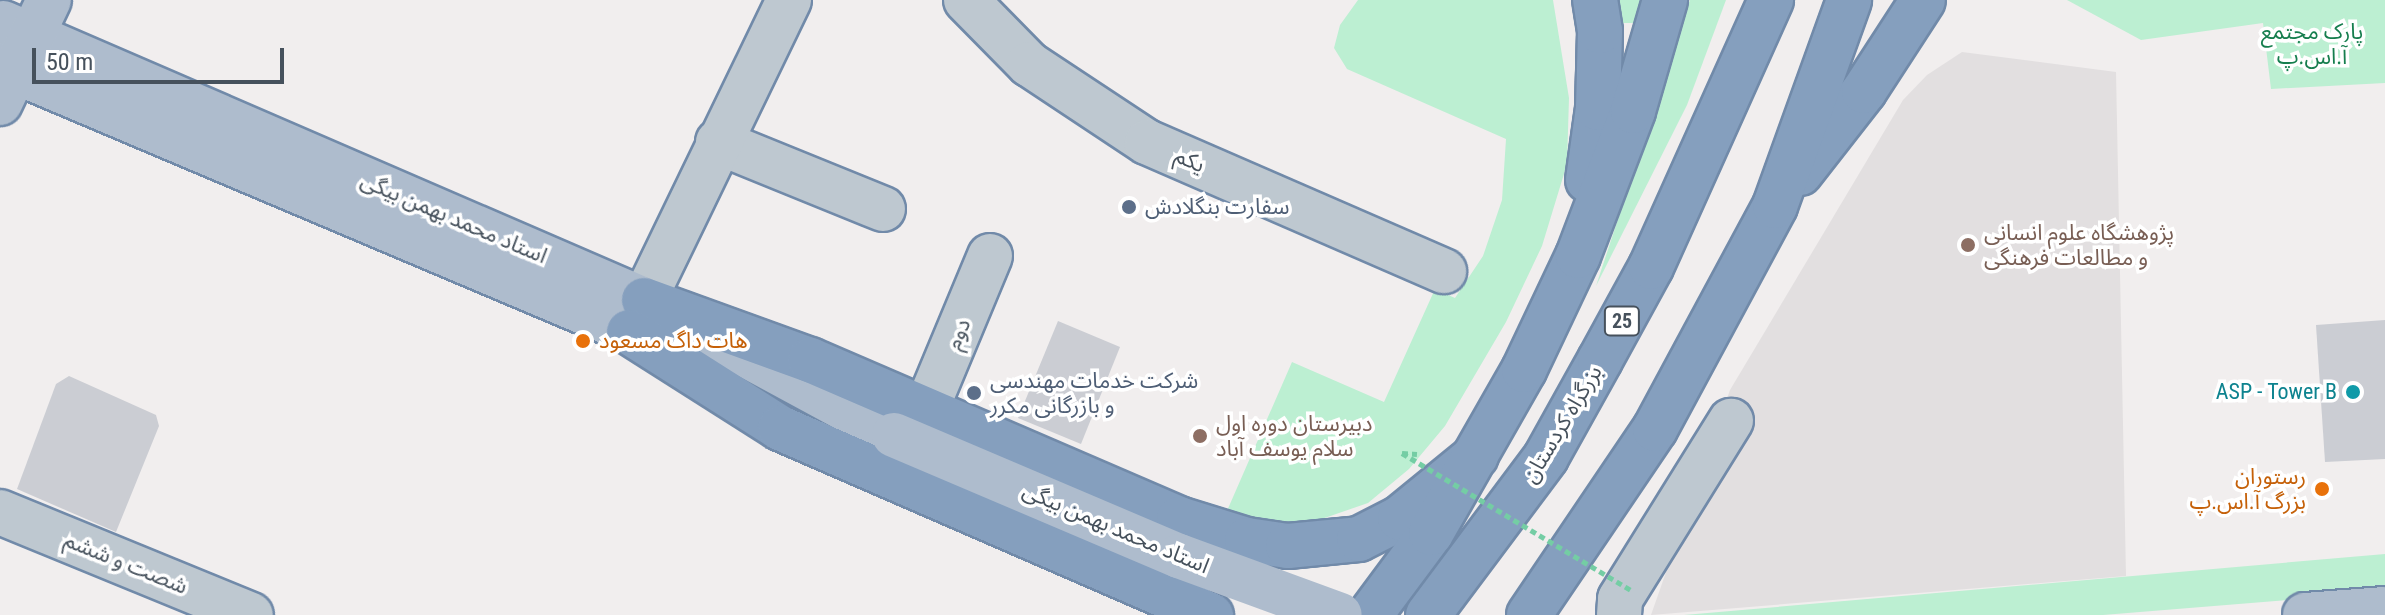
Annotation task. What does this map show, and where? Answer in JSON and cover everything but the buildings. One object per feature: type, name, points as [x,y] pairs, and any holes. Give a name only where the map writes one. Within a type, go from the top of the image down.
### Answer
[{"type":"highway","points":[[1578,256],[1598,108],[1600,31],[1595,0]]},
{"type":"highway","points":[[1370,615],[1431,533],[1476,456],[1578,256],[1633,111],[1665,0]]},
{"type":"highway","name":"بزرگراه کردستان","points":[[1428,615],[1546,457],[1651,267],[1771,0]]},
{"type":"highway","points":[[1529,615],[1655,429],[1775,206],[1849,0]]},
{"type":"highway","points":[[1775,206],[1864,91],[1923,0]]},
{"type":"highway","points":[[636,316],[780,428],[1210,614],[1237,605],[1251,591],[1258,575],[1256,556],[1247,540]]},
{"type":"highway","points":[[910,424],[1179,519],[1247,540],[1288,546],[1359,539],[1400,518],[1476,456]]},
{"type":"main road","name":"استاد محمد بهمن بیگی","points":[[14,41],[636,316],[910,424],[1179,556],[1340,615]]},
{"type":"main road","points":[[2305,615],[2385,609]]},
{"type":"street","points":[[636,316],[789,0]]},
{"type":"street","name":"یکم","points":[[966,0],[1029,64],[1147,142],[1444,271]]},
{"type":"street","points":[[718,142],[883,209]]},
{"type":"street","name":"دوم","points":[[910,424],[990,256]]},
{"type":"street","points":[[1625,603],[1620,599],[1731,421]]},
{"type":"street","name":"شصت و ششم","points":[[0,512],[251,615]]},
{"type":"path","points":[[1402,453],[1625,603]]},
{"type":"shaded area","name":"پژوهشگاه علوم انسانی و مطالعات فرهنگی","points":[[1962,52],[2116,72],[2126,576],[1651,615],[1730,390],[1903,100],[1927,75]]},
{"type":"green space","points":[[1358,0],[1553,0],[1569,98],[1567,164],[1542,246],[1506,322],[1445,426],[1409,469],[1368,503],[1310,523],[1223,520],[1292,362],[1384,402],[1435,289],[1455,298],[1483,256],[1502,200],[1506,139],[1347,69],[1334,48],[1340,25]]},
{"type":"green space","points":[[1612,0],[1649,0],[1644,23],[1616,23]]},
{"type":"green space","points":[[1690,0],[1726,0],[1687,105],[1596,286]]},
{"type":"green space","name":"پارک مجتمع آ.اس.پ","points":[[2067,0],[2385,0],[2385,83],[2271,89],[2263,23],[2141,40]]},
{"type":"green space","points":[[2385,554],[2385,592],[2103,615],[1684,615]]},
{"type":"place","name":"سفارت بنگلادش","points":[[1129,207]]},
{"type":"place","name":"پژوهشگاه علوم انسانی و مطالعات فرهنگی","points":[[1968,245]]},
{"type":"place","name":"هات داگ مسعود","points":[[583,341]]},
{"type":"place","name":"ASP - Tower B","points":[[2353,392]]},
{"type":"place","name":"شرکت خدمات مهندسی و بازرگانی مکرر","points":[[974,393]]},
{"type":"place","name":"دبیرستان دوره اول سلام یوسف آباد","points":[[1200,436]]},
{"type":"place","name":"رستوران بزرگ آ.اس.پ","points":[[2322,489]]}]
